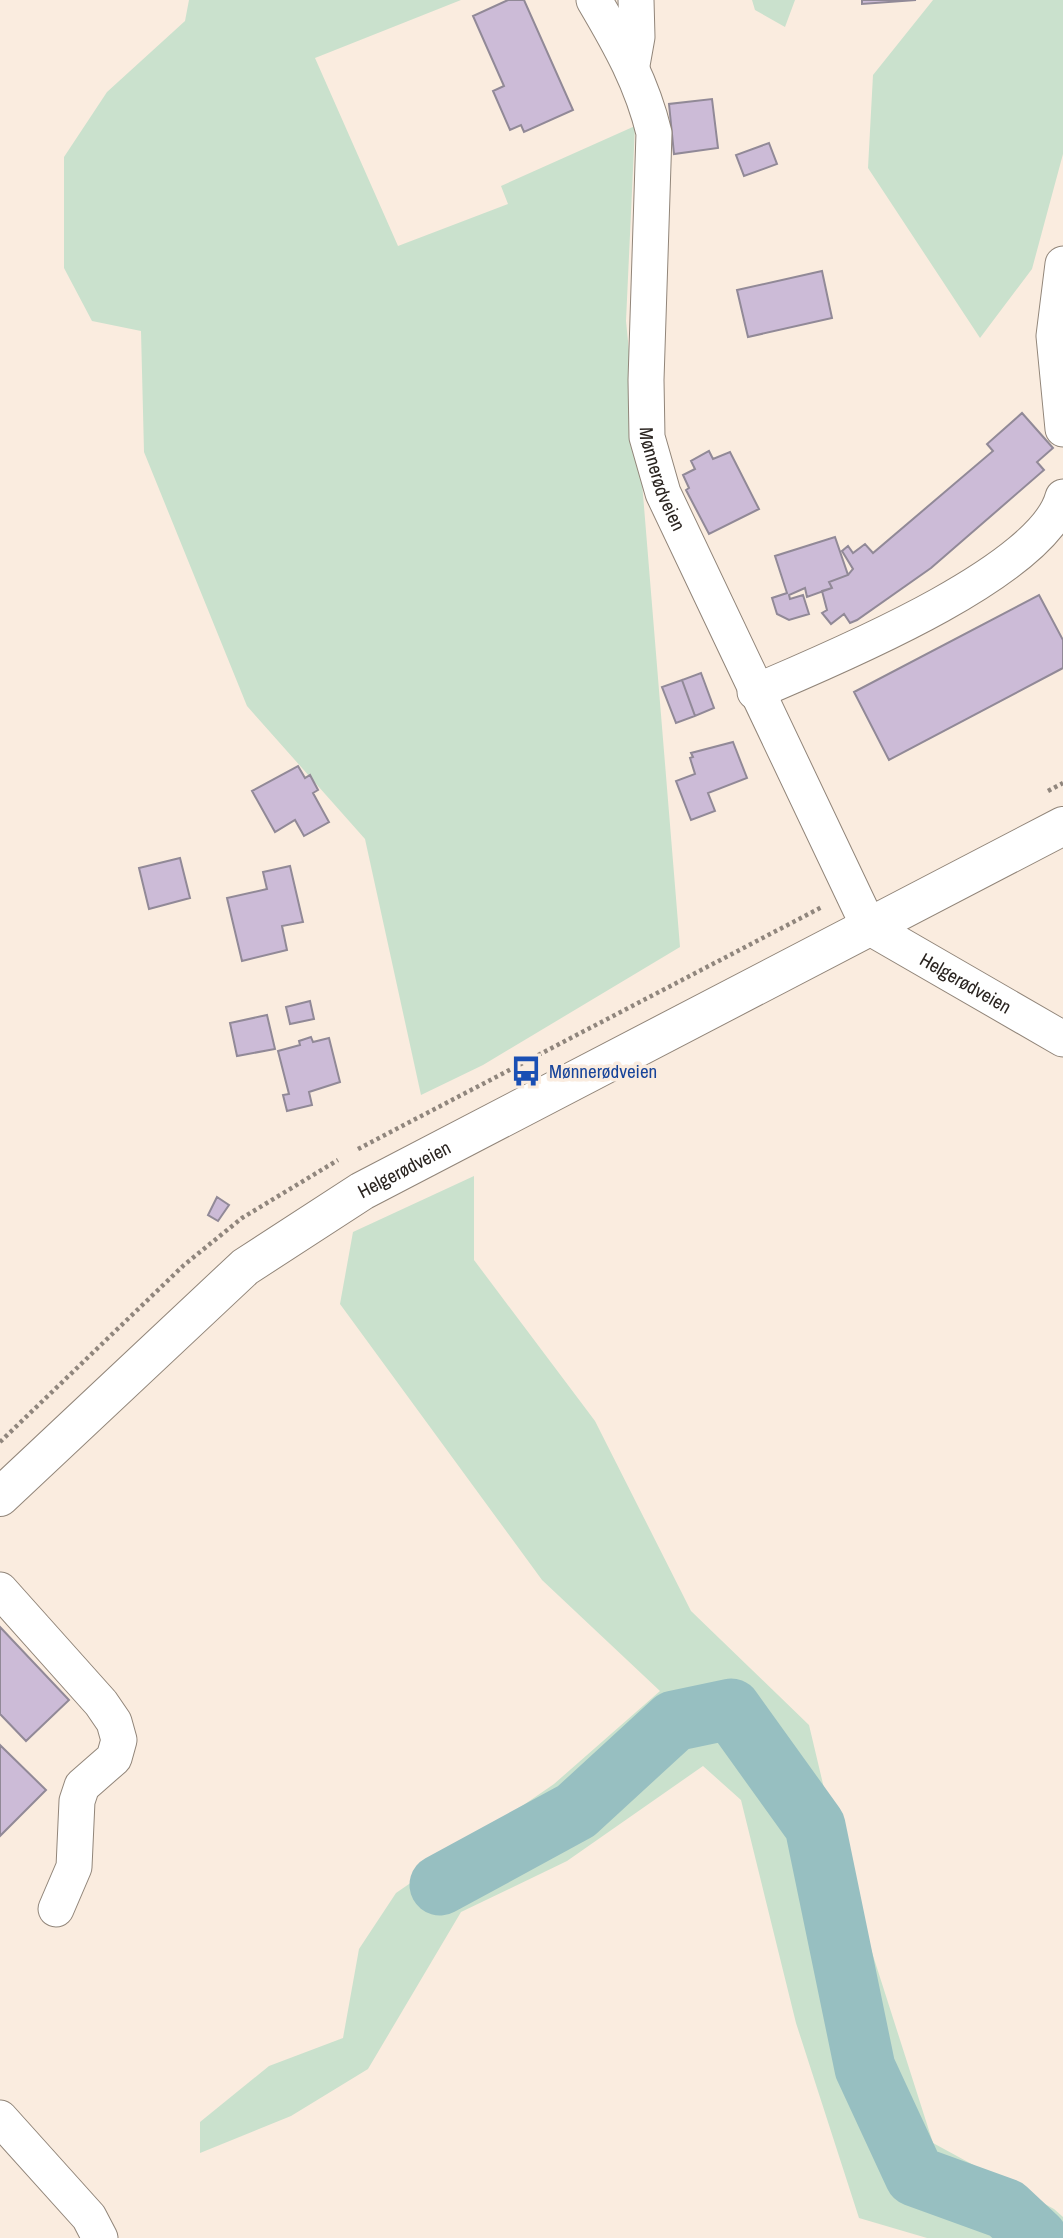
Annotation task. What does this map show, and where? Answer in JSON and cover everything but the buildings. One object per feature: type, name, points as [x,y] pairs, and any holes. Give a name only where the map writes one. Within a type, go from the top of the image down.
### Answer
[{"type":"main road","name":"Helgerødveien","points":[[0,1497],[257,1260],[362,1191],[1063,825]]},
{"type":"street","name":"Mønnerødveien","points":[[594,0],[632,65],[646,101],[654,133],[646,380],[648,438],[663,493],[755,692],[869,927]]},
{"type":"street","points":[[632,65],[637,37],[636,0]]},
{"type":"street","points":[[1063,264],[1054,336],[1063,429]]},
{"type":"street","points":[[755,692],[860,646],[977,582],[1038,538],[1059,512],[1063,497]]},
{"type":"street","name":"Helgerødveien","points":[[869,927],[1063,1039]]},
{"type":"street","points":[[0,1590],[101,1703],[114,1722],[119,1740],[114,1758],[82,1786],[77,1801],[74,1867],[56,1909]]},
{"type":"street","points":[[0,2118],[89,2217],[100,2238]]},
{"type":"green space","points":[[189,0],[461,0],[315,58],[398,246],[508,204],[501,186],[635,126],[626,321],[641,470],[680,947],[483,1065],[421,1095],[365,839],[247,706],[144,452],[141,331],[92,321],[64,268],[64,157],[107,92],[185,21]]},
{"type":"green space","points":[[752,0],[795,0],[785,27],[755,10]]},
{"type":"green space","points":[[933,0],[1063,0],[1063,154],[1032,269],[980,338],[868,168],[873,75]]},
{"type":"green space","points":[[474,1176],[474,1260],[595,1421],[691,1611],[809,1725],[837,1843],[933,2143],[1054,2209],[1063,2217],[1063,2238],[927,2238],[859,2218],[796,2023],[741,1800],[703,1766],[567,1861],[461,1912],[368,2069],[291,2116],[200,2153],[200,2122],[269,2066],[343,2038],[359,1949],[396,1893],[554,1784],[660,1691],[542,1580],[340,1304],[353,1232]]},
{"type":"waterway","points":[[440,1885],[576,1811],[674,1721],[731,1709],[815,1826],[865,2068],[915,2176],[1006,2209],[1037,2238]]},
{"type":"place","name":"Mønnerødveien","points":[[526,1071]]}]
